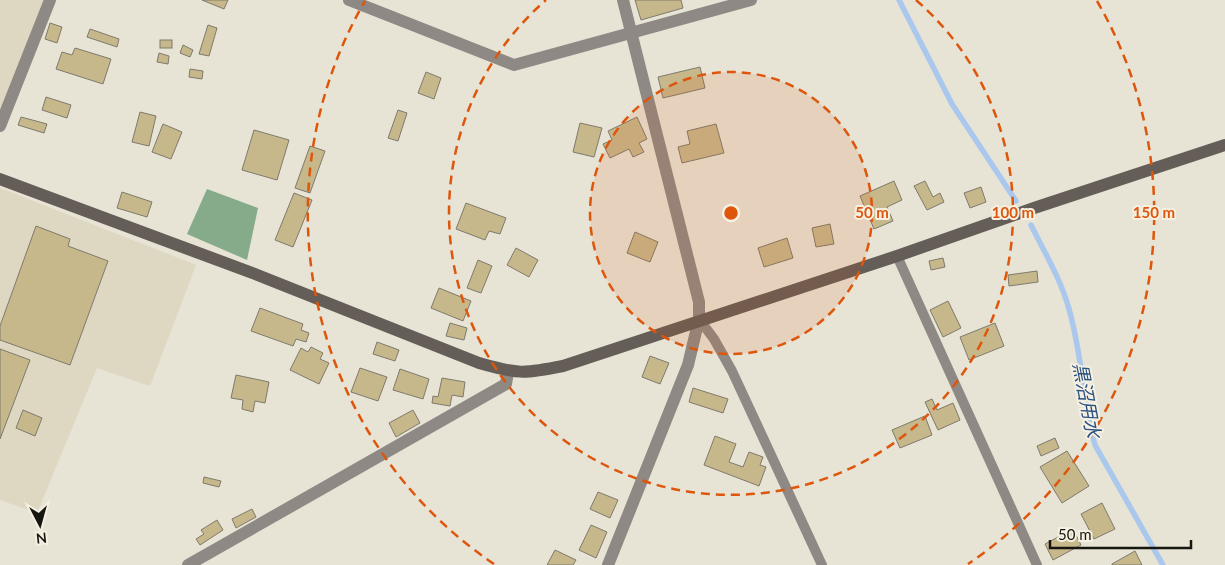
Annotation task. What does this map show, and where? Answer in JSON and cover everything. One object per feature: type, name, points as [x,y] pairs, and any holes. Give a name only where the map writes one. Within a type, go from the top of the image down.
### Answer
[{"type":"street","points":[[0,126],[50,0]]},
{"type":"street","points":[[349,0],[514,65],[751,0]]},
{"type":"street","points":[[608,565],[688,365],[699,319],[699,302],[623,0]]},
{"type":"street","points":[[0,179],[255,274],[479,363],[508,372],[526,373],[563,366],[699,319],[897,256],[1034,208],[1225,145]]},
{"type":"street","points":[[188,565],[506,384],[508,372]]},
{"type":"lane","points":[[897,256],[1037,565]]},
{"type":"lane","points":[[699,319],[714,339],[732,371],[822,565]]},
{"type":"shaded area","points":[[0,0],[44,0],[0,115]]},
{"type":"shaded area","points":[[0,188],[196,265],[150,386],[97,368],[37,513],[0,500]]},
{"type":"green space","points":[[207,189],[258,208],[247,260],[187,234]]},
{"type":"building","points":[[202,0],[228,0],[224,9]]},
{"type":"building","points":[[635,0],[681,0],[683,8],[641,20]]},
{"type":"building","points":[[50,23],[62,27],[57,43],[45,39]]},
{"type":"building","points":[[208,25],[217,28],[209,56],[199,54]]},
{"type":"building","points":[[90,29],[119,39],[117,47],[87,37]]},
{"type":"building","points":[[160,40],[172,40],[172,48],[160,48]]},
{"type":"building","points":[[183,45],[193,50],[190,57],[180,53]]},
{"type":"building","points":[[75,48],[111,59],[103,84],[56,69],[62,52],[72,55]]},
{"type":"building","points":[[159,53],[169,56],[168,64],[157,62]]},
{"type":"building","points":[[700,67],[705,88],[663,98],[658,77]]},
{"type":"building","points":[[190,69],[203,71],[202,79],[189,77]]},
{"type":"building","points":[[426,72],[441,78],[434,99],[418,93]]},
{"type":"building","points":[[46,97],[71,105],[67,118],[42,110]]},
{"type":"building","points":[[398,110],[407,113],[398,141],[388,138]]},
{"type":"building","points":[[140,112],[156,116],[149,146],[132,142]]},
{"type":"building","points":[[21,117],[47,124],[44,133],[18,125]]},
{"type":"building","points":[[637,117],[647,139],[639,143],[644,152],[633,157],[629,149],[610,158],[603,144],[612,140],[608,131]]},
{"type":"building","points":[[580,123],[602,128],[594,157],[573,152]]},
{"type":"building","points":[[163,124],[182,132],[171,159],[152,152]]},
{"type":"building","points":[[716,124],[724,153],[682,163],[678,147],[690,144],[687,131]]},
{"type":"building","points":[[254,130],[289,140],[277,180],[242,170]]},
{"type":"building","points":[[310,146],[325,151],[310,193],[295,188]]},
{"type":"building","points":[[894,181],[902,200],[887,207],[893,221],[874,229],[860,196]]},
{"type":"building","points":[[925,181],[933,197],[940,193],[944,202],[927,210],[914,186]]},
{"type":"building","points":[[981,187],[986,202],[970,208],[964,193]]},
{"type":"building","points":[[122,192],[152,202],[147,217],[117,208]]},
{"type":"building","points":[[294,193],[312,200],[293,247],[275,240]]},
{"type":"building","points":[[466,203],[506,218],[500,234],[489,231],[485,240],[456,229]]},
{"type":"building","points":[[830,224],[834,244],[816,247],[812,228]]},
{"type":"building","points":[[36,226],[70,239],[68,246],[108,261],[70,365],[0,340],[0,326]]},
{"type":"building","points":[[635,232],[658,242],[650,262],[627,253]]},
{"type":"building","points":[[787,238],[793,258],[764,267],[758,248]]},
{"type":"building","points":[[516,248],[538,260],[529,277],[507,265]]},
{"type":"building","points":[[943,258],[945,267],[931,270],[929,261]]},
{"type":"building","points":[[478,260],[492,266],[481,293],[467,288]]},
{"type":"building","points":[[1037,271],[1038,282],[1009,286],[1008,275]]},
{"type":"building","points":[[439,288],[471,301],[463,321],[431,308]]},
{"type":"building","points":[[948,301],[961,328],[943,337],[930,310]]},
{"type":"building","points":[[260,308],[303,324],[301,330],[309,333],[306,342],[296,339],[293,346],[251,331]]},
{"type":"building","points":[[450,323],[467,328],[464,340],[446,336]]},
{"type":"building","points":[[995,323],[1004,346],[969,360],[960,337]]},
{"type":"building","points":[[377,342],[399,350],[395,361],[373,354]]},
{"type":"building","points":[[311,347],[323,353],[320,359],[329,363],[319,384],[290,370],[301,348],[308,352]]},
{"type":"building","points":[[0,349],[30,360],[0,439]]},
{"type":"building","points":[[650,356],[669,363],[660,384],[642,377]]},
{"type":"building","points":[[360,368],[387,377],[378,401],[351,392]]},
{"type":"building","points":[[400,369],[429,379],[423,399],[393,390]]},
{"type":"building","points":[[236,375],[269,382],[265,403],[255,401],[253,412],[242,409],[243,400],[231,398]]},
{"type":"building","points":[[442,378],[465,382],[463,397],[452,395],[450,406],[432,403],[433,396],[438,397]]},
{"type":"building","points":[[693,388],[728,399],[723,413],[689,402]]},
{"type":"building","points":[[932,399],[937,410],[953,403],[960,420],[938,430],[925,402]]},
{"type":"building","points":[[23,410],[42,418],[35,436],[16,428]]},
{"type":"building","points":[[413,410],[420,423],[396,437],[389,423]]},
{"type":"building","points":[[925,416],[932,435],[900,448],[892,430]]},
{"type":"building","points":[[715,436],[736,444],[729,462],[743,467],[749,452],[763,457],[760,465],[766,467],[759,486],[704,465]]},
{"type":"building","points":[[1055,438],[1059,448],[1041,456],[1037,446]]},
{"type":"building","points":[[1067,451],[1089,486],[1062,503],[1040,467]]},
{"type":"building","points":[[204,477],[221,481],[219,487],[203,483]]},
{"type":"building","points":[[598,492],[618,500],[610,518],[590,509]]},
{"type":"building","points":[[1102,503],[1115,529],[1094,539],[1081,514]]},
{"type":"building","points":[[252,509],[256,517],[236,528],[232,519]]},
{"type":"building","points":[[217,520],[223,530],[200,545],[196,539],[204,534],[201,530]]},
{"type":"building","points":[[591,525],[607,532],[596,558],[579,550]]},
{"type":"building","points":[[1073,529],[1081,545],[1053,560],[1045,544]]},
{"type":"building","points":[[555,550],[576,560],[573,565],[547,565]]},
{"type":"building","points":[[1135,551],[1142,565],[1112,565],[1112,564]]},
{"type":"waterway","name":"黒沼用水","points":[[899,0],[952,104],[1016,201]]},
{"type":"waterway","name":"黒沼用水","points":[[1031,225],[1066,298],[1077,343],[1095,445],[1163,565]]}]
